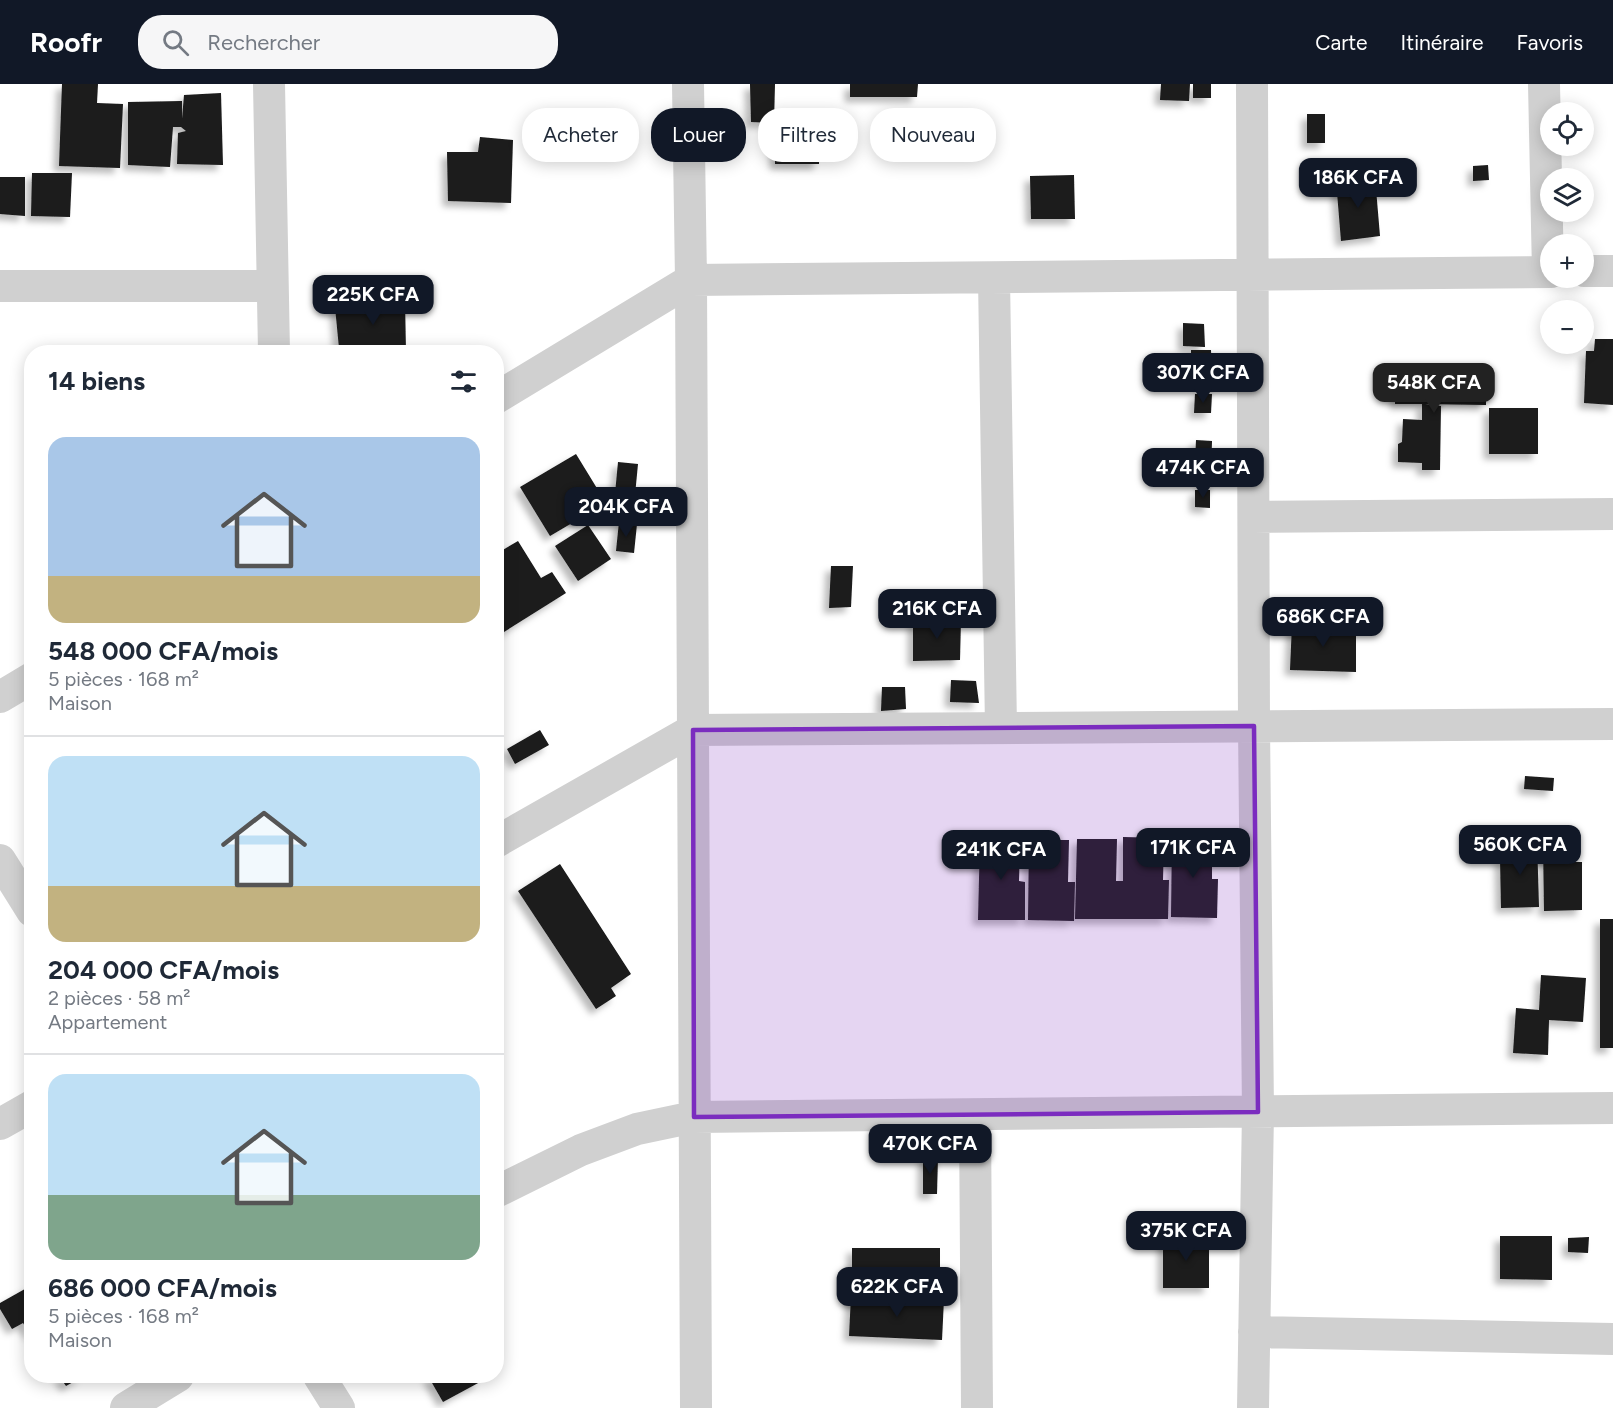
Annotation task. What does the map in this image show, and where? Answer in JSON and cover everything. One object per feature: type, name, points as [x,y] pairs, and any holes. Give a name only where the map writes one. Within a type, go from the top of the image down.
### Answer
[{"type":"street","points":[[269,84],[274,345]]},
{"type":"street","points":[[688,84],[691,280],[696,1408]]},
{"type":"street","points":[[1252,84],[1258,1112],[1253,1408]]},
{"type":"street","points":[[1544,84],[1549,234]]},
{"type":"street","points":[[1594,271],[1613,271]]},
{"type":"street","points":[[504,393],[691,280],[1540,272]]},
{"type":"street","points":[[994,278],[1001,728]]},
{"type":"street","points":[[0,286],[271,286]]},
{"type":"street","points":[[1254,517],[1613,514]]},
{"type":"street","points":[[0,697],[24,683]]},
{"type":"street","points":[[504,837],[693,730],[1613,724]]},
{"type":"street","points":[[0,860],[24,898]]},
{"type":"street","points":[[504,1188],[581,1150],[637,1130],[694,1117],[1613,1108]]},
{"type":"street","points":[[0,1124],[24,1110]]},
{"type":"street","points":[[975,1114],[977,1408]]},
{"type":"street","points":[[1254,1332],[1613,1339]]},
{"type":"street","points":[[126,1408],[167,1383]]},
{"type":"street","points":[[323,1383],[339,1408]]},
{"type":"highlighted area","points":[[1254,726],[1258,1112],[694,1117],[693,730]]},
{"type":"building","points":[[62,84],[98,84],[97,103],[123,104],[120,168],[59,166]]},
{"type":"building","points":[[750,84],[775,84],[774,108],[758,108],[758,122],[751,122]]},
{"type":"building","points":[[850,84],[918,84],[917,97],[850,97]]},
{"type":"building","points":[[1161,84],[1190,84],[1189,101],[1160,100]]},
{"type":"building","points":[[1193,84],[1211,84],[1211,98],[1193,98]]},
{"type":"building","points":[[221,93],[223,165],[177,164],[178,133],[186,131],[181,127],[173,127],[170,167],[128,165],[128,102],[182,101],[182,119],[184,95]]},
{"type":"building","points":[[1307,114],[1325,114],[1325,143],[1307,143]]},
{"type":"building","points":[[480,137],[513,140],[511,203],[448,201],[447,152],[478,152]]},
{"type":"building","points":[[775,162],[819,162],[819,164],[775,164]]},
{"type":"building","points":[[1488,165],[1489,180],[1473,181],[1473,166]]},
{"type":"building","points":[[32,173],[72,173],[70,217],[31,216]]},
{"type":"building","points":[[1074,175],[1075,219],[1031,219],[1030,176]]},
{"type":"building","points":[[0,177],[25,177],[25,216],[0,214]]},
{"type":"building","points":[[1375,177],[1380,236],[1341,241],[1336,180]]},
{"type":"building","points":[[405,300],[406,345],[339,345],[335,307],[355,306],[355,301]]},
{"type":"building","points":[[1183,323],[1204,324],[1205,347],[1183,346]]},
{"type":"building","points":[[1595,339],[1613,339],[1613,405],[1584,403],[1586,354],[1594,354]]},
{"type":"building","points":[[1191,350],[1211,350],[1212,376],[1201,376],[1201,369],[1191,369]]},
{"type":"building","points":[[1466,367],[1486,367],[1486,405],[1425,404],[1441,406],[1440,470],[1422,470],[1422,463],[1398,462],[1398,444],[1402,442],[1403,419],[1422,420],[1422,404],[1395,404],[1395,381],[1466,382]]},
{"type":"building","points":[[1195,394],[1212,394],[1211,413],[1194,413]]},
{"type":"building","points":[[1489,408],[1538,408],[1538,454],[1489,454]]},
{"type":"building","points":[[1196,440],[1212,441],[1211,474],[1202,474],[1202,462],[1195,462]]},
{"type":"building","points":[[576,454],[606,503],[550,536],[520,487]]},
{"type":"building","points":[[618,462],[638,464],[635,495],[615,494]]},
{"type":"building","points":[[1195,490],[1210,490],[1210,508],[1195,507]]},
{"type":"building","points":[[619,522],[637,524],[634,553],[616,551]]},
{"type":"building","points":[[588,525],[611,559],[578,581],[555,546]]},
{"type":"building","points":[[518,541],[541,578],[552,572],[566,593],[504,632],[504,549]]},
{"type":"building","points":[[831,566],[853,566],[851,607],[829,608]]},
{"type":"building","points":[[961,620],[960,660],[913,661],[913,621]]},
{"type":"building","points":[[1292,624],[1356,626],[1356,672],[1290,670]]},
{"type":"building","points":[[951,680],[976,681],[979,703],[950,702]]},
{"type":"building","points":[[882,687],[905,687],[906,709],[881,711]]},
{"type":"building","points":[[540,730],[549,745],[515,764],[507,749]]},
{"type":"building","points":[[1525,776],[1554,778],[1553,791],[1524,789]]},
{"type":"building","points":[[1123,837],[1164,838],[1163,880],[1169,880],[1168,919],[1075,919],[1077,839],[1117,839],[1116,881],[1123,881]]},
{"type":"building","points":[[1172,837],[1212,837],[1212,879],[1218,879],[1217,918],[1171,917]]},
{"type":"building","points":[[980,839],[1020,840],[1019,881],[1025,882],[1025,920],[978,920]]},
{"type":"building","points":[[1029,840],[1069,840],[1068,882],[1075,882],[1074,921],[1028,920]]},
{"type":"building","points":[[1509,840],[1537,840],[1539,907],[1501,908],[1500,858],[1510,857]]},
{"type":"building","points":[[1543,841],[1565,841],[1565,862],[1582,862],[1582,910],[1544,911]]},
{"type":"building","points":[[560,864],[631,974],[611,988],[616,996],[596,1009],[518,891]]},
{"type":"building","points":[[1600,919],[1613,919],[1613,1048],[1600,1048]]},
{"type":"building","points":[[1541,975],[1586,978],[1583,1022],[1549,1020],[1548,1055],[1513,1053],[1516,1008],[1539,1010]]},
{"type":"building","points":[[923,1157],[938,1157],[937,1194],[923,1194]]},
{"type":"building","points":[[1163,1235],[1209,1235],[1209,1288],[1163,1288]]},
{"type":"building","points":[[1500,1236],[1552,1236],[1552,1280],[1500,1279]]},
{"type":"building","points":[[1589,1237],[1588,1253],[1568,1252],[1568,1238]]},
{"type":"building","points":[[852,1248],[940,1248],[940,1292],[852,1291]]},
{"type":"building","points":[[24,1290],[24,1325],[23,1323],[12,1329],[0,1309],[0,1303]]},
{"type":"building","points":[[851,1296],[944,1299],[942,1340],[849,1336]]},
{"type":"building","points":[[432,1383],[478,1383],[443,1402]]}]
